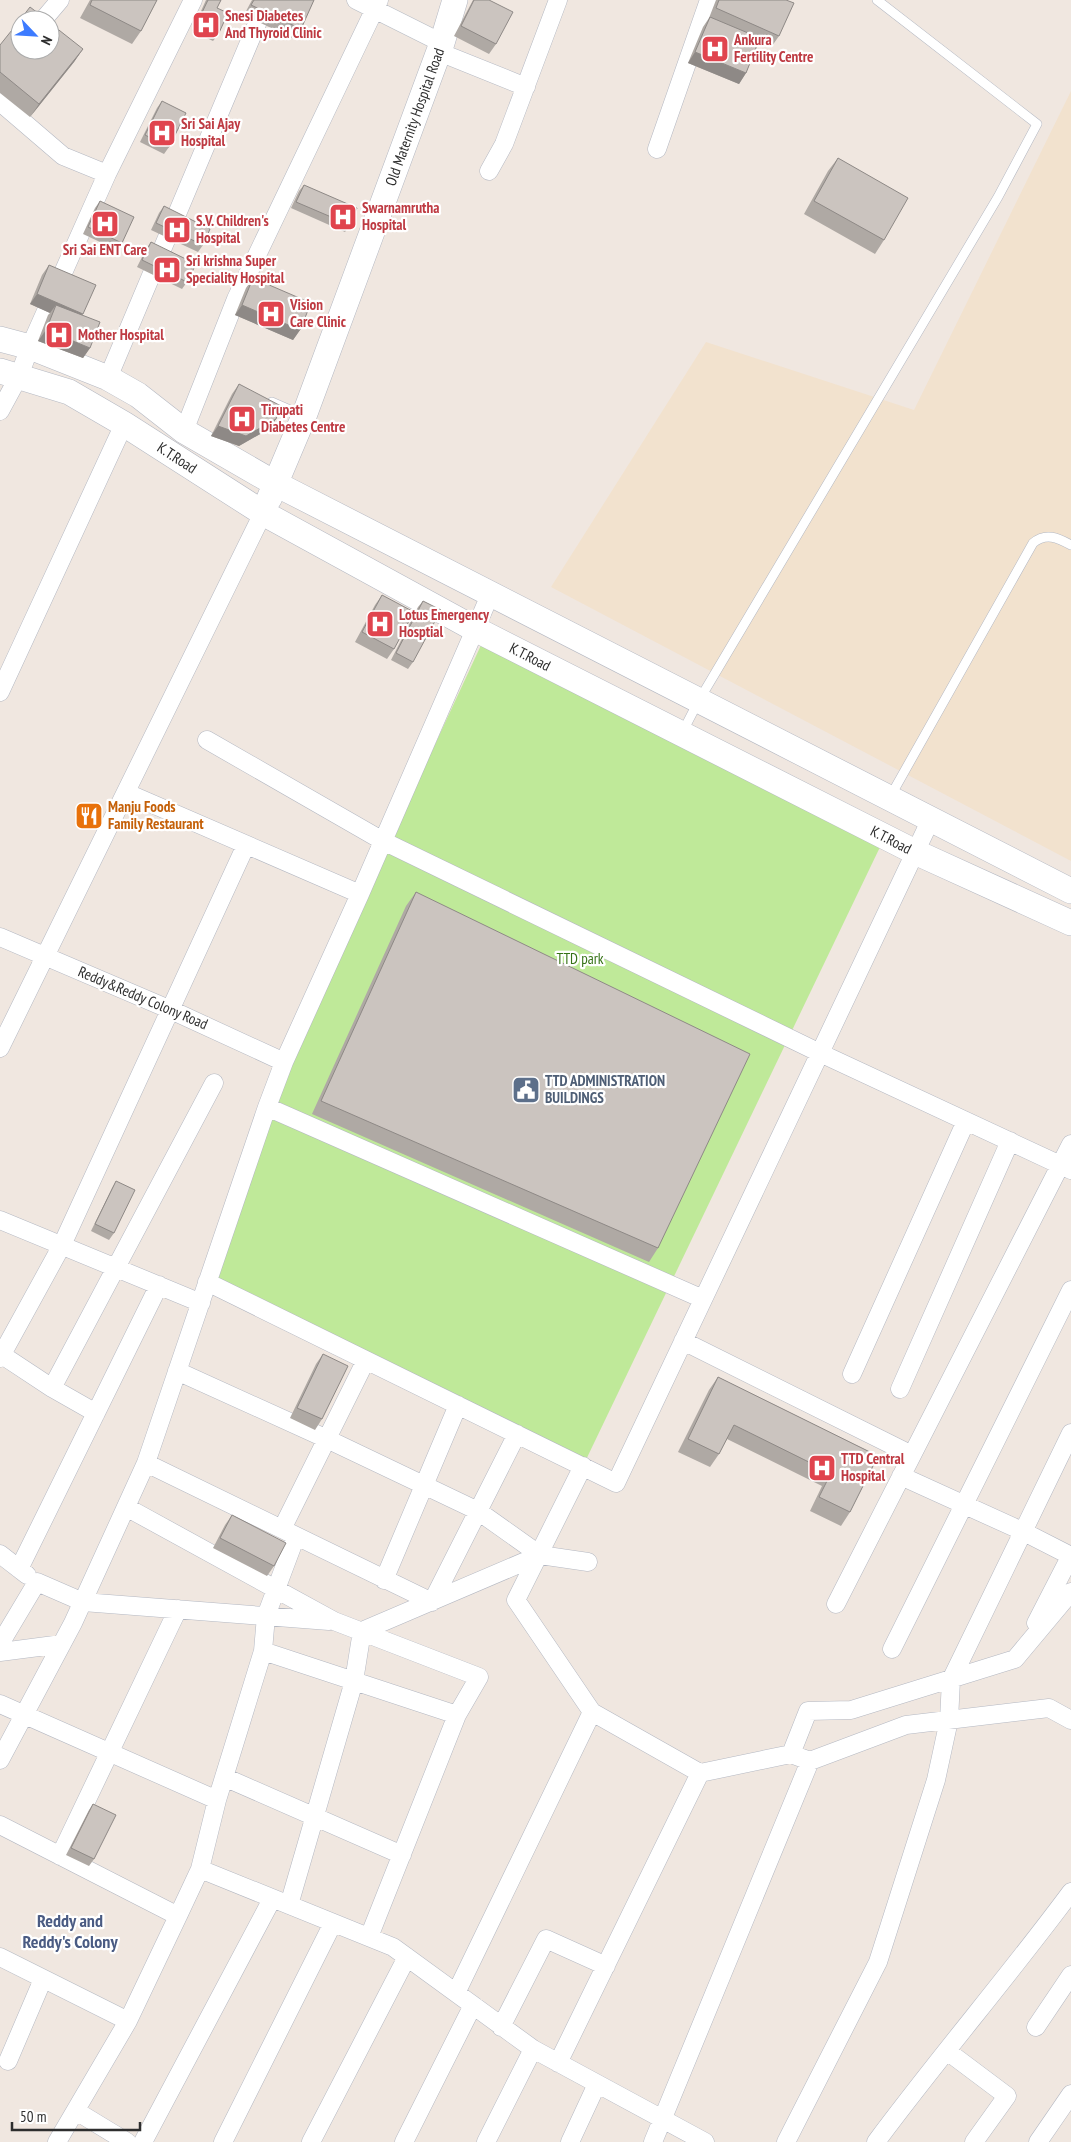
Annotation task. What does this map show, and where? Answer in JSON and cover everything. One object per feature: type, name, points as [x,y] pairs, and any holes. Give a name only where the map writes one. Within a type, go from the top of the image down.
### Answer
[{"type":"main road","name":"Old Maternity Hospital Road","points":[[263,513],[304,416],[441,47],[455,0]]},
{"type":"main road","name":"K.T.Road","points":[[0,339],[30,348],[108,378],[138,395],[184,432],[276,484],[930,821],[1071,891]]},
{"type":"main road","name":"K.T.Road","points":[[10,373],[70,392],[124,424],[263,513],[475,629],[915,852],[1071,923]]},
{"type":"street","points":[[51,10],[60,0]]},
{"type":"street","points":[[0,411],[10,373],[30,348],[107,174],[193,0]]},
{"type":"street","points":[[108,378],[267,0]]},
{"type":"street","points":[[356,0],[377,5],[441,47],[526,87]]},
{"type":"street","points":[[489,171],[504,144],[558,0]]},
{"type":"street","points":[[657,149],[709,0]]},
{"type":"street","points":[[184,432],[236,299],[377,5]]},
{"type":"street","points":[[0,102],[63,156],[107,174]]},
{"type":"street","points":[[0,692],[124,424]]},
{"type":"street","points":[[0,1048],[263,513]]},
{"type":"street","points":[[0,1760],[62,1644],[146,1463],[284,1062],[360,894],[490,595]]},
{"type":"street","points":[[207,740],[383,841],[820,1053],[1066,1167]]},
{"type":"street","points":[[127,793],[360,894]]},
{"type":"street","points":[[207,1282],[616,1483],[930,821]]},
{"type":"street","points":[[96,1413],[1,1356],[62,1245],[246,845]]},
{"type":"street","name":"Reddy&Reddy Colony Road","points":[[0,937],[171,1010],[284,1062]]},
{"type":"street","points":[[52,1388],[118,1268],[214,1083]]},
{"type":"street","points":[[267,1107],[703,1299]]},
{"type":"street","points":[[852,1374],[966,1121]]},
{"type":"street","points":[[900,1389],[1010,1141]]},
{"type":"street","points":[[836,1604],[901,1476],[1066,1167],[1071,1144]]},
{"type":"street","points":[[0,1220],[200,1302]]},
{"type":"street","points":[[19,1568],[159,1285]]},
{"type":"street","points":[[892,1649],[1071,1290]]},
{"type":"street","points":[[683,1341],[912,1456]]},
{"type":"street","points":[[57,2142],[128,2021],[200,1869],[216,1800],[263,1651],[267,1616],[276,1590],[289,1533],[327,1439],[366,1360]]},
{"type":"street","points":[[177,1371],[327,1439],[478,1511],[540,1555],[588,1562]]},
{"type":"street","points":[[384,1580],[458,1405]]},
{"type":"street","points":[[786,2142],[878,1962],[936,1780],[949,1720],[951,1680],[1071,1433]]},
{"type":"street","points":[[432,1602],[517,1434]]},
{"type":"street","points":[[146,1463],[432,1602]]},
{"type":"street","points":[[583,1466],[516,1600],[592,1712],[700,1773],[791,1754],[810,1761],[906,1725],[1049,1708],[1071,1720]]},
{"type":"street","points":[[901,1476],[1071,1555],[1021,1652]]},
{"type":"street","points":[[126,1507],[334,1622],[479,1677],[457,1715],[369,1937]]},
{"type":"street","points":[[0,1554],[37,1582],[82,1602],[334,1622]]},
{"type":"street","points":[[143,2142],[280,1902],[314,1816],[354,1681],[362,1631],[540,1555]]},
{"type":"street","points":[[0,1644],[37,1582]]},
{"type":"street","points":[[791,1754],[808,1711],[851,1710],[1015,1659],[1071,1592]]},
{"type":"street","points":[[60,1856],[108,1752],[178,1609]]},
{"type":"street","points":[[0,1652],[62,1644]]},
{"type":"street","points":[[263,1651],[457,1715]]},
{"type":"street","points":[[0,1704],[216,1800]]},
{"type":"street","points":[[456,1993],[592,1712]]},
{"type":"street","points":[[653,2142],[664,2120],[810,1761]]},
{"type":"street","points":[[558,2063],[700,1773]]},
{"type":"street","points":[[224,1777],[402,1855]]},
{"type":"street","points":[[0,1825],[178,1916]]},
{"type":"street","points":[[200,1869],[393,1947],[533,2049],[706,2142]]},
{"type":"street","points":[[876,2142],[923,2079],[948,2050],[1071,1892]]},
{"type":"street","points":[[223,2142],[333,1923]]},
{"type":"street","points":[[502,2027],[546,1939],[606,1966]]},
{"type":"street","points":[[0,1957],[128,2021]]},
{"type":"street","points":[[311,2142],[407,1957]]},
{"type":"street","points":[[1036,2027],[1071,1975]]},
{"type":"street","points":[[8,2061],[43,1979]]},
{"type":"street","points":[[404,2142],[473,2005]]},
{"type":"street","points":[[486,2142],[533,2049]]},
{"type":"street","points":[[948,2050],[1007,2096],[974,2142]]},
{"type":"street","points":[[570,2142],[597,2084]]},
{"type":"street","points":[[1038,2142],[1071,2094]]},
{"type":"street","points":[[76,2111],[127,2142]]},
{"type":"lane","points":[[682,733],[698,702],[993,205],[1037,124],[877,0]]},
{"type":"lane","points":[[262,397],[304,416]]},
{"type":"lane","points":[[889,799],[1034,543],[1038,538],[1053,536],[1071,545]]},
{"type":"shaded area","points":[[1071,91],[1071,861],[551,587],[706,342],[914,410]]},
{"type":"green space","name":"TTD park","points":[[482,643],[881,845],[583,1466],[207,1282],[267,1107]]},
{"type":"building","points":[[92,0],[157,0],[141,31],[90,5]]},
{"type":"building","points":[[208,0],[221,0],[217,8],[228,13],[218,35],[196,25]]},
{"type":"building","points":[[254,0],[314,0],[301,29],[251,5]]},
{"type":"building","points":[[474,0],[489,0],[513,12],[496,44],[461,26]]},
{"type":"building","points":[[719,0],[786,0],[794,3],[779,36],[716,8]]},
{"type":"building","points":[[710,17],[760,38],[746,73],[695,52]]},
{"type":"building","points":[[60,31],[83,49],[39,104],[0,72],[0,45],[10,32],[10,60],[60,60]]},
{"type":"building","points":[[162,101],[186,113],[169,147],[145,135]]},
{"type":"building","points":[[838,158],[908,198],[884,240],[814,201]]},
{"type":"building","points":[[304,185],[357,208],[350,225],[296,202]]},
{"type":"building","points":[[100,201],[134,217],[122,243],[88,227]]},
{"type":"building","points":[[164,206],[210,229],[203,245],[156,223]]},
{"type":"building","points":[[151,242],[196,264],[187,282],[142,260]]},
{"type":"building","points":[[49,265],[96,285],[83,314],[37,294]]},
{"type":"building","points":[[253,278],[311,303],[300,330],[242,305]]},
{"type":"building","points":[[56,305],[100,322],[90,348],[46,330]]},
{"type":"building","points":[[239,384],[281,406],[276,419],[246,436],[218,426]]},
{"type":"building","points":[[382,595],[414,612],[394,649],[362,632]]},
{"type":"building","points":[[423,601],[441,610],[413,662],[396,653]]},
{"type":"building","name":"TTD ADMINISTRATION BUILDINGS","points":[[416,892],[750,1054],[658,1248],[321,1101]]},
{"type":"building","points":[[116,1181],[135,1190],[114,1233],[95,1224]]},
{"type":"building","points":[[323,1354],[348,1366],[322,1419],[297,1408]]},
{"type":"building","points":[[718,1377],[878,1456],[850,1512],[819,1497],[831,1473],[734,1425],[719,1454],[688,1439]]},
{"type":"building","points":[[232,1515],[286,1543],[274,1566],[220,1538]]},
{"type":"building","points":[[93,1804],[116,1815],[94,1859],[71,1848]]},
{"type":"place","name":"Snesi Diabetes And Thyroid Clinic","points":[[206,25]]},
{"type":"place","name":"Ankura Fertility Centre","points":[[715,49]]},
{"type":"place","name":"Sri Sai Ajay Hospital","points":[[162,133]]},
{"type":"place","name":"Swarnamrutha Hospital","points":[[343,217]]},
{"type":"place","name":"Sri Sai ENT Care","points":[[105,224]]},
{"type":"place","name":"S.V. Children's Hospital","points":[[177,230]]},
{"type":"place","name":"Sri krishna Super Speciality Hospital","points":[[167,270]]},
{"type":"place","name":"Vision Care Clinic","points":[[271,314]]},
{"type":"place","name":"Mother Hospital","points":[[59,335]]},
{"type":"place","name":"Tirupati Diabetes Centre","points":[[242,419]]},
{"type":"place","name":"Lotus Emergency Hosptial","points":[[380,624]]},
{"type":"place","name":"Manju Foods Family Restaurant","points":[[89,816]]},
{"type":"place","name":"TTD ADMINISTRATION BUILDINGS","points":[[526,1090]]},
{"type":"place","name":"TTD Central Hospital","points":[[822,1468]]},
{"type":"district","name":"Reddy and Reddy's Colony","points":[[70,1931]]}]
